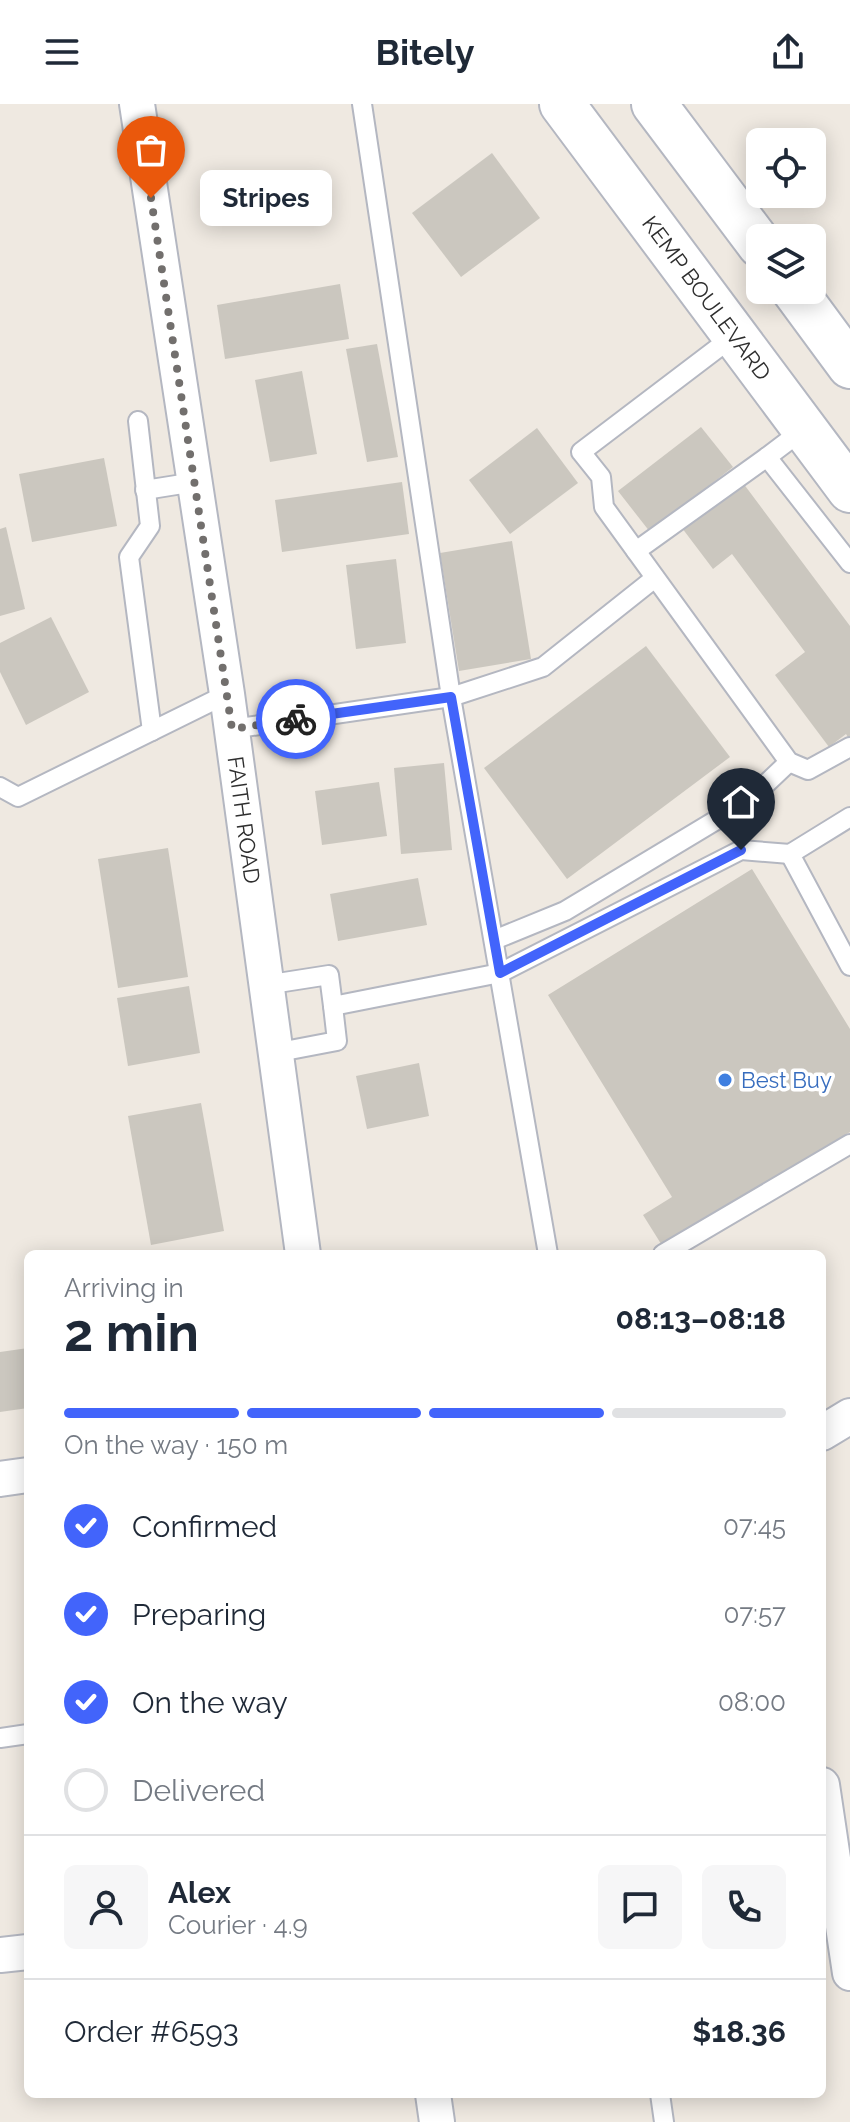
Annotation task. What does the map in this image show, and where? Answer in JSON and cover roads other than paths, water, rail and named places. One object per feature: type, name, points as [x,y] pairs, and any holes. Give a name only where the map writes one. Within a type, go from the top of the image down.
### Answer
[{"type":"main road","name":"KEMP BOULEVARD","points":[[562,104],[850,490]]},
{"type":"main road","points":[[654,104],[746,226]]},
{"type":"main road","points":[[804,304],[850,366]]},
{"type":"street","name":"FAITH ROAD","points":[[137,104],[227,694],[302,1250]]},
{"type":"street","points":[[826,1431],[850,1416]]},
{"type":"street","points":[[0,1479],[24,1476]]},
{"type":"street","points":[[826,1805],[835,1850],[850,1973]]},
{"type":"street","points":[[0,1955],[24,1952]]},
{"type":"street","points":[[434,2098],[437,2122]]},
{"type":"lane","points":[[362,104],[451,697],[547,1250]]},
{"type":"lane","points":[[735,335],[581,452],[601,477],[604,507],[789,762],[808,770],[850,747]]},
{"type":"lane","points":[[138,421],[150,526],[129,557],[152,731]]},
{"type":"lane","points":[[636,551],[804,429]]},
{"type":"lane","points":[[767,457],[850,563]]},
{"type":"lane","points":[[145,490],[195,482]]},
{"type":"lane","points":[[232,729],[451,697],[543,667],[655,578]]},
{"type":"lane","points":[[0,787],[18,797],[227,694]]},
{"type":"lane","points":[[494,940],[578,904],[748,801],[789,762]]},
{"type":"lane","points":[[333,1006],[500,973],[741,850],[790,854],[850,817]]},
{"type":"lane","points":[[790,854],[844,942],[850,966]]},
{"type":"lane","points":[[265,985],[329,975],[337,1041],[274,1053]]},
{"type":"lane","points":[[670,1250],[850,1144]]},
{"type":"lane","points":[[0,1738],[24,1735]]},
{"type":"lane","points":[[661,2098],[664,2122]]},
{"type":"place","name":"Stripes","points":[[151,198]]},
{"type":"place","name":"Best Buy","points":[[725,1080]]}]
